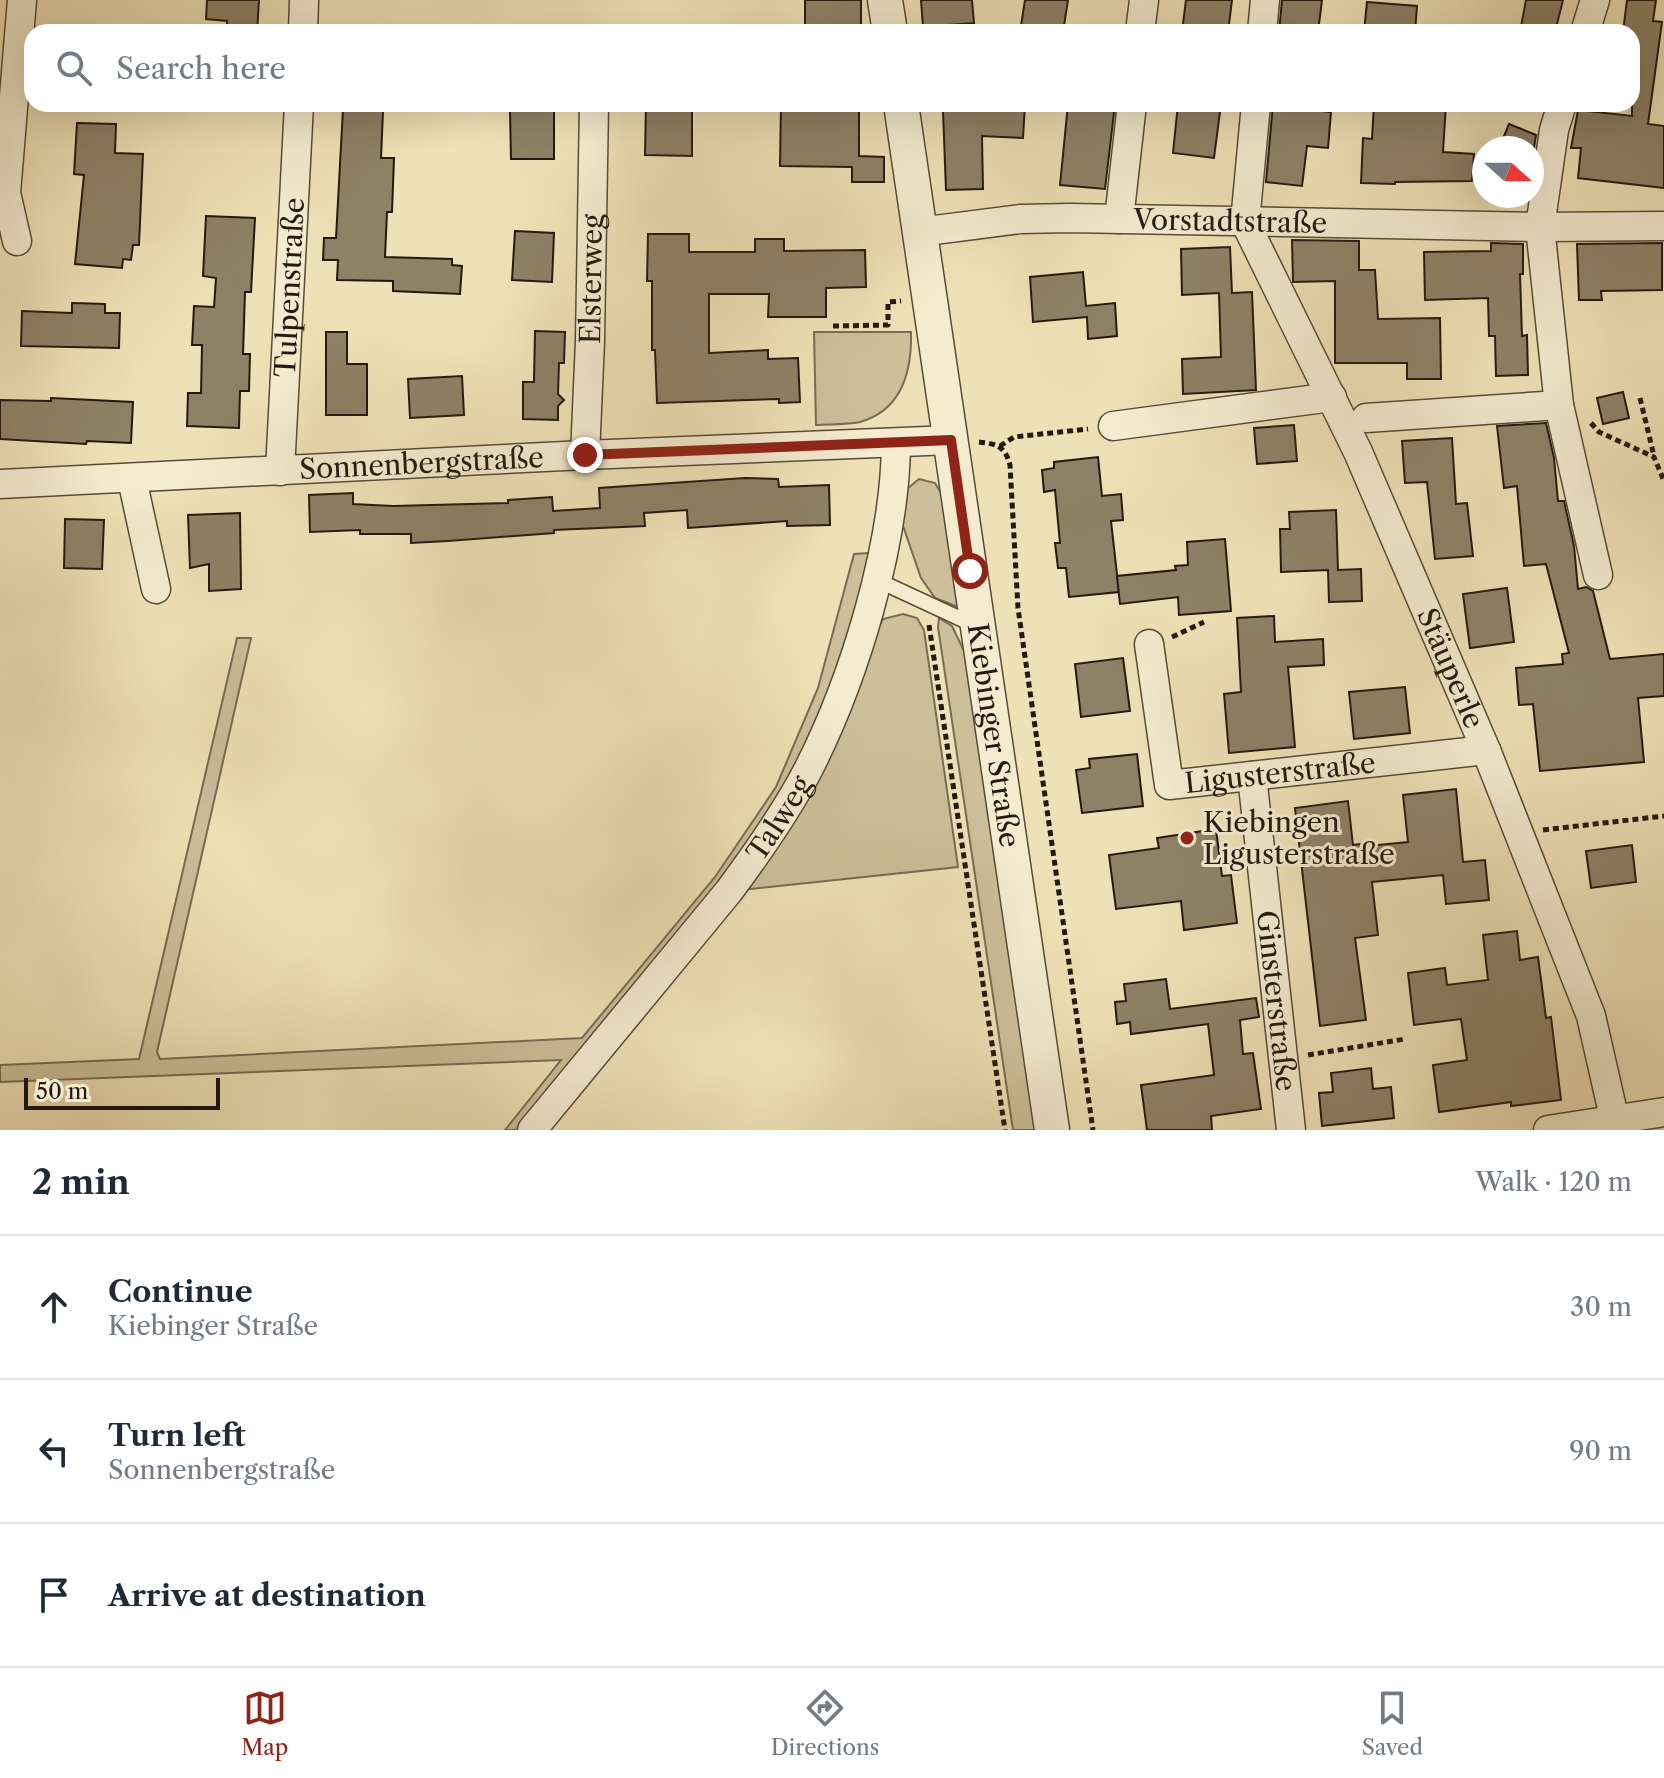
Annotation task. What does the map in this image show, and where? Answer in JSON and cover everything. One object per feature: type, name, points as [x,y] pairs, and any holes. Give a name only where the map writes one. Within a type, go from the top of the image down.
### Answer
[{"type":"street","points":[[17,241],[6,193],[22,0]]},
{"type":"street","points":[[303,24],[304,0]]},
{"type":"street","points":[[885,0],[889,24]]},
{"type":"street","points":[[1141,24],[1144,0]]},
{"type":"street","points":[[1263,24],[1265,0]]},
{"type":"street","points":[[1588,24],[1595,0]]},
{"type":"street","name":"Tulpenstraße","points":[[280,471],[299,112]]},
{"type":"street","name":"Elsterweg","points":[[585,455],[591,326],[594,112]]},
{"type":"street","name":"Kiebinger Straße","points":[[902,112],[1052,1130]]},
{"type":"street","points":[[1119,219],[1131,112]]},
{"type":"street","points":[[1245,222],[1255,112]]},
{"type":"street","points":[[1560,112],[1554,130],[1540,227],[1559,405],[1598,575]]},
{"type":"street","name":"Vorstadtstraße","points":[[919,232],[1020,219],[1664,226]]},
{"type":"street","name":"Stäuperle","points":[[1245,222],[1332,397],[1486,750],[1591,1016],[1616,1125]]},
{"type":"street","points":[[1113,426],[1332,397]]},
{"type":"street","points":[[1366,418],[1559,405]]},
{"type":"street","name":"Sonnenbergstraße","points":[[0,484],[951,440]]},
{"type":"street","name":"Talweg","points":[[532,1130],[729,891],[782,813],[808,768],[828,726],[877,580],[891,510],[896,444]]},
{"type":"street","points":[[132,479],[156,589]]},
{"type":"street","name":"Ligusterstraße","points":[[1149,644],[1169,785],[1486,750]]},
{"type":"street","name":"Ginsterstraße","points":[[1252,776],[1291,1130]]},
{"type":"street","points":[[1548,1130],[1616,1125],[1664,1112]]},
{"type":"lane","points":[[877,580],[978,626]]},
{"type":"path","points":[[833,326],[888,325],[888,302],[930,301]]},
{"type":"path","points":[[1640,398],[1654,457],[1664,481]]},
{"type":"path","points":[[1559,405],[1581,412],[1599,432],[1654,457]]},
{"type":"path","points":[[1000,446],[1014,437],[1113,426]]},
{"type":"path","points":[[951,440],[1000,446],[1007,452],[1010,465],[1018,608],[1093,1130]]},
{"type":"path","points":[[926,604],[1005,1130]]},
{"type":"path","points":[[1519,833],[1664,816]]},
{"type":"path","points":[[1283,1059],[1405,1039]]},
{"type":"shaded area","points":[[814,332],[911,332],[906,374],[895,399],[874,416],[860,422],[816,425]]},
{"type":"shaded area","points":[[919,479],[935,483],[944,498],[961,608],[935,598],[921,578],[901,520],[902,493]]},
{"type":"shaded area","points":[[869,553],[862,596],[834,684],[803,756],[727,879],[520,1130],[505,1130],[561,1060],[0,1082],[0,1065],[139,1059],[237,638],[251,638],[157,1052],[160,1059],[582,1038],[715,877],[776,787],[818,688],[854,554]]},
{"type":"shaded area","points":[[903,614],[917,618],[924,630],[958,867],[741,890],[883,619]]},
{"type":"shaded area","points":[[939,618],[952,626],[967,657],[1037,1130],[1013,1130]]},
{"type":"building","points":[[207,0],[259,0],[258,24],[227,24],[227,21],[206,19]]},
{"type":"building","points":[[805,0],[861,0],[861,24],[805,24]]},
{"type":"building","points":[[921,0],[972,0],[974,23],[923,24]]},
{"type":"building","points":[[1025,0],[1068,0],[1064,24],[1021,24]]},
{"type":"building","points":[[1186,0],[1232,0],[1229,24],[1183,24]]},
{"type":"building","points":[[1282,0],[1322,0],[1319,24],[1280,24]]},
{"type":"building","points":[[1526,0],[1563,0],[1557,24],[1522,24]]},
{"type":"building","points":[[1627,0],[1656,0],[1653,21],[1662,22],[1648,124],[1664,126],[1664,188],[1578,178],[1581,148],[1571,148],[1578,112],[1632,116],[1632,112],[1640,112],[1640,24],[1624,24]]},
{"type":"building","points":[[1367,2],[1417,6],[1416,24],[1365,24]]},
{"type":"building","points":[[343,112],[383,112],[381,158],[394,158],[392,212],[387,212],[385,257],[452,259],[452,265],[462,266],[460,294],[393,291],[393,281],[337,280],[338,260],[323,260],[324,238],[336,238]]},
{"type":"building","points":[[510,112],[554,112],[554,159],[511,159]]},
{"type":"building","points":[[646,112],[692,112],[692,156],[645,155]]},
{"type":"building","points":[[781,112],[859,112],[859,156],[884,157],[884,182],[852,182],[852,167],[780,166]]},
{"type":"building","points":[[943,112],[1025,112],[1023,138],[982,136],[983,189],[946,190]]},
{"type":"building","points":[[1067,112],[1114,112],[1105,189],[1060,185]]},
{"type":"building","points":[[1177,112],[1220,112],[1214,158],[1173,153]]},
{"type":"building","points":[[1272,112],[1331,112],[1328,148],[1307,146],[1302,186],[1266,182]]},
{"type":"building","points":[[1374,112],[1446,112],[1443,152],[1472,154],[1472,181],[1361,183],[1363,138],[1372,139]]},
{"type":"building","points":[[77,123],[116,124],[115,153],[143,154],[139,245],[133,245],[131,260],[123,259],[122,268],[75,264],[84,175],[74,174]]},
{"type":"building","points":[[1509,124],[1536,135],[1536,136],[1504,136]]},
{"type":"building","points":[[206,216],[255,218],[251,292],[245,292],[243,354],[250,354],[249,391],[240,391],[239,428],[187,426],[188,393],[201,393],[202,345],[192,345],[194,306],[214,307],[216,278],[203,276]]},
{"type":"building","points":[[515,231],[554,233],[552,282],[512,280]]},
{"type":"building","points":[[648,234],[689,234],[689,252],[755,252],[755,239],[784,239],[784,251],[865,250],[866,287],[826,288],[826,317],[768,317],[769,294],[709,294],[709,353],[768,350],[768,359],[798,358],[800,402],[779,403],[779,399],[657,403],[655,350],[652,350],[652,281],[647,281]]},
{"type":"building","points":[[1292,240],[1359,241],[1359,270],[1375,270],[1378,319],[1440,318],[1441,379],[1407,379],[1407,363],[1335,363],[1335,281],[1293,282]]},
{"type":"building","points":[[1491,243],[1523,244],[1523,274],[1520,274],[1522,336],[1527,335],[1528,375],[1496,376],[1495,336],[1489,336],[1488,298],[1425,300],[1424,252],[1491,251]]},
{"type":"building","points":[[1662,243],[1662,290],[1601,291],[1602,300],[1579,300],[1577,244]]},
{"type":"building","points":[[1230,247],[1232,293],[1252,292],[1256,390],[1183,394],[1182,359],[1221,357],[1219,293],[1182,295],[1181,249]]},
{"type":"building","points":[[1083,272],[1086,306],[1115,303],[1117,336],[1088,339],[1087,317],[1033,322],[1030,277]]},
{"type":"building","points":[[72,303],[105,304],[105,313],[120,313],[119,348],[21,346],[22,311],[72,313]]},
{"type":"building","points":[[535,331],[565,332],[564,363],[559,363],[558,394],[564,400],[558,406],[558,420],[523,419],[523,382],[534,382]]},
{"type":"building","points":[[326,332],[347,332],[347,364],[367,364],[367,415],[326,415]]},
{"type":"building","points":[[462,376],[464,415],[410,418],[408,379]]},
{"type":"building","points":[[1623,392],[1629,418],[1603,424],[1597,398]]},
{"type":"building","points":[[51,398],[133,402],[131,443],[0,439],[0,400],[51,401]]},
{"type":"building","points":[[1546,423],[1554,458],[1558,501],[1564,501],[1574,546],[1578,589],[1586,587],[1593,591],[1610,659],[1664,654],[1664,696],[1638,698],[1644,762],[1540,771],[1533,704],[1519,705],[1516,668],[1563,664],[1562,654],[1569,653],[1546,564],[1524,566],[1517,486],[1504,488],[1497,426]]},
{"type":"building","points":[[1294,425],[1297,461],[1257,464],[1254,428]]},
{"type":"building","points":[[1452,438],[1456,504],[1467,503],[1473,556],[1435,559],[1427,482],[1405,483],[1402,441]]},
{"type":"building","points":[[1098,457],[1102,496],[1121,494],[1123,520],[1111,521],[1119,592],[1069,597],[1066,568],[1058,568],[1055,543],[1060,543],[1055,490],[1044,492],[1042,470],[1054,468],[1054,462]]},
{"type":"building","points":[[745,478],[778,479],[779,487],[829,485],[830,525],[787,526],[787,521],[688,528],[687,510],[644,513],[645,526],[554,530],[554,533],[448,541],[411,543],[411,534],[360,534],[360,530],[310,532],[309,495],[353,493],[353,504],[393,506],[508,503],[508,500],[552,497],[553,511],[600,508],[599,488]]},
{"type":"building","points":[[1336,510],[1338,570],[1361,569],[1362,601],[1329,602],[1328,570],[1281,572],[1280,529],[1290,529],[1289,512]]},
{"type":"building","points":[[240,513],[241,589],[209,591],[209,564],[190,568],[188,515]]},
{"type":"building","points":[[65,519],[104,520],[102,569],[64,568]]},
{"type":"building","points":[[1225,539],[1231,611],[1179,615],[1178,597],[1120,604],[1117,576],[1176,570],[1175,566],[1188,565],[1187,542]]},
{"type":"building","points":[[1507,588],[1514,642],[1470,648],[1463,594]]},
{"type":"building","points":[[1274,616],[1275,642],[1323,639],[1324,665],[1288,667],[1295,747],[1229,753],[1224,694],[1241,692],[1237,618]]},
{"type":"building","points":[[1123,658],[1130,711],[1081,717],[1075,664]]},
{"type":"building","points":[[1405,687],[1410,733],[1354,739],[1349,692]]},
{"type":"building","points":[[1137,754],[1143,806],[1082,813],[1076,770],[1090,768],[1089,759]]},
{"type":"building","points":[[1456,789],[1463,862],[1485,860],[1489,900],[1446,904],[1443,875],[1372,882],[1378,935],[1355,938],[1366,1020],[1320,1026],[1295,808],[1348,801],[1353,845],[1408,842],[1403,795]]},
{"type":"building","points":[[1216,829],[1222,876],[1231,875],[1237,923],[1184,930],[1181,901],[1116,909],[1109,855],[1159,848],[1157,838]]},
{"type":"building","points":[[1632,845],[1636,882],[1591,888],[1586,851]]},
{"type":"building","points":[[1517,931],[1520,960],[1538,957],[1546,1018],[1551,1017],[1561,1100],[1511,1106],[1511,1102],[1439,1112],[1433,1065],[1467,1060],[1461,1019],[1414,1025],[1408,973],[1445,968],[1447,985],[1488,980],[1483,935]]},
{"type":"building","points":[[1166,979],[1170,1009],[1256,998],[1259,1017],[1240,1020],[1243,1054],[1253,1053],[1261,1109],[1211,1116],[1212,1130],[1147,1130],[1141,1085],[1214,1075],[1208,1024],[1131,1034],[1130,1022],[1117,1024],[1115,1002],[1126,1001],[1124,984]]},
{"type":"building","points":[[1371,1068],[1373,1089],[1391,1087],[1394,1118],[1322,1126],[1319,1093],[1333,1092],[1331,1073]]},
{"type":"place","name":"Kiebingen Ligusterstraße","points":[[1187,838]]},
{"type":"route","points":[[585,455],[951,440],[970,571]]}]
